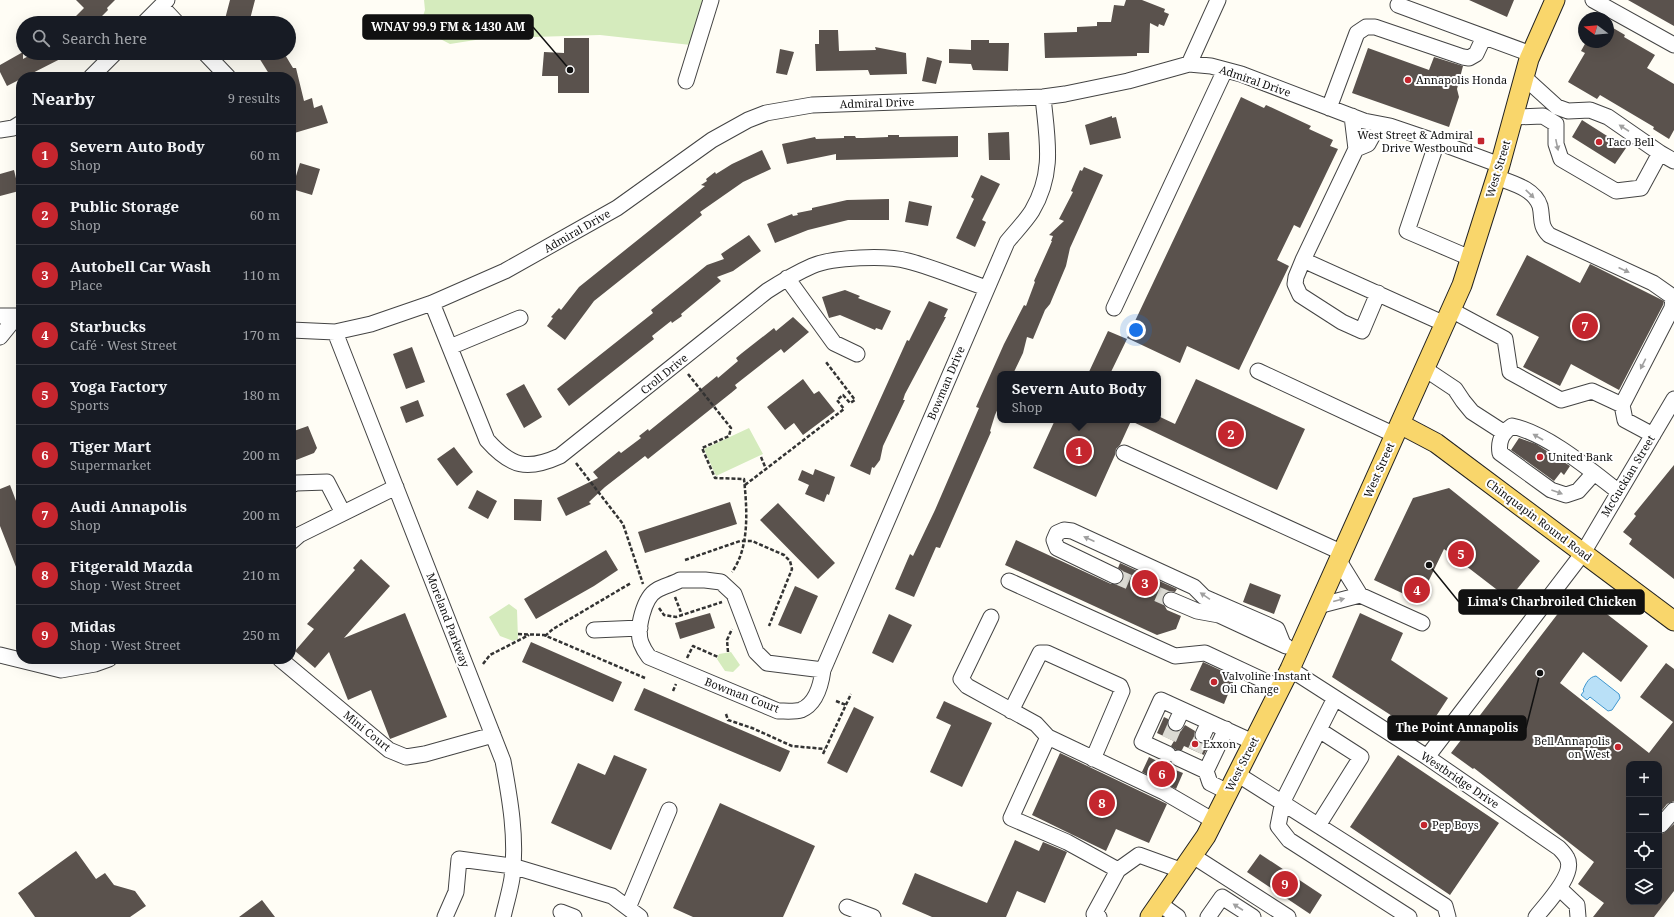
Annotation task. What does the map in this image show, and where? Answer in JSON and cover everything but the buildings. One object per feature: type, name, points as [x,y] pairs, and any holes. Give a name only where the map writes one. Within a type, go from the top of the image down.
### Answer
[{"type":"main road","name":"West Street","points":[[1155,910],[1188,863],[1214,821],[1290,669],[1290,648],[1318,606],[1462,285],[1498,171],[1531,54],[1555,0]]},
{"type":"main road","name":"Chinquapin Round Road","points":[[1398,429],[1436,443],[1674,621]]},
{"type":"street","points":[[686,81],[711,0]]},
{"type":"street","points":[[1189,64],[1218,0]]},
{"type":"street","points":[[1593,0],[1674,44]]},
{"type":"street","points":[[151,16],[164,3],[172,16]]},
{"type":"street","points":[[1398,4],[1531,54]]},
{"type":"street","points":[[1330,108],[1357,33],[1366,27],[1375,27],[1470,58],[1476,54],[1484,36]]},
{"type":"street","points":[[97,72],[108,60]]},
{"type":"street","points":[[212,60],[223,72]]},
{"type":"street","name":"Admiral Drive","points":[[296,330],[335,332],[371,324],[432,302],[505,271],[533,257],[641,193],[712,140],[748,120],[766,113],[812,105],[1043,97],[1128,81],[1189,64],[1211,66],[1225,70],[1352,116],[1438,142],[1498,171],[1530,191],[1540,204],[1543,228],[1549,235],[1653,283],[1673,297],[1672,308],[1622,405]]},
{"type":"street","points":[[1114,308],[1225,70]]},
{"type":"street","points":[[1524,77],[1554,104],[1566,110],[1590,110],[1608,117],[1674,161]]},
{"type":"street","name":"Bowman Drive","points":[[823,670],[986,288],[1007,242],[1032,212],[1045,181],[1049,160],[1043,97]]},
{"type":"street","points":[[1566,110],[1556,124],[1556,144],[1561,159],[1616,191],[1641,188],[1660,153]]},
{"type":"street","points":[[1352,116],[1356,149],[1303,260],[1296,277],[1295,284],[1300,295],[1342,322],[1362,331],[1378,293]]},
{"type":"street","points":[[1513,117],[1543,116],[1556,124]]},
{"type":"street","points":[[1356,149],[1368,144],[1380,124]]},
{"type":"street","points":[[0,130],[16,126]]},
{"type":"street","points":[[1438,142],[1407,231],[1470,258]]},
{"type":"street","name":"Croll Drive","points":[[432,302],[487,440],[499,453],[514,462],[528,465],[545,463],[560,456],[767,292],[787,278],[813,265],[844,259],[880,258],[908,260],[986,288]]},
{"type":"street","points":[[1303,260],[1378,293],[1448,316],[1506,339],[1510,372],[1561,400],[1592,391],[1622,405],[1625,420],[1653,435]]},
{"type":"street","points":[[787,278],[834,343],[857,354]]},
{"type":"street","points":[[0,316],[16,316]]},
{"type":"street","points":[[450,347],[520,318]]},
{"type":"street","points":[[0,337],[16,319]]},
{"type":"street","name":"Moreland Parkway","points":[[335,332],[503,761],[511,801],[514,838],[512,866],[503,917]]},
{"type":"street","points":[[1424,369],[1455,389],[1462,401],[1472,412],[1503,432]]},
{"type":"street","points":[[1258,371],[1398,429]]},
{"type":"street","name":"McGuckian Street","points":[[1427,757],[1583,553],[1673,403]]},
{"type":"street","points":[[1594,473],[1578,491],[1566,495],[1551,490],[1500,453],[1499,446],[1503,432],[1512,426],[1523,428],[1565,452],[1594,473],[1619,492]]},
{"type":"street","points":[[1124,453],[1341,557],[1360,594],[1422,623]]},
{"type":"street","points":[[296,483],[327,482],[343,513]]},
{"type":"street","points":[[296,537],[299,534],[396,487]]},
{"type":"street","points":[[1115,576],[1064,553],[1057,548],[1054,540],[1057,533],[1064,530],[1072,531],[1194,587],[1204,597],[1276,629],[1290,648]]},
{"type":"street","name":"Bowman Court","points":[[680,580],[705,580],[721,582],[734,594],[756,652],[767,663],[823,670],[822,680],[812,703],[800,711],[778,711],[649,657],[641,643],[640,628],[645,609],[651,595],[657,590],[680,580]]},
{"type":"street","points":[[1009,581],[1175,656],[1205,653],[1280,688]]},
{"type":"street","points":[[1318,606],[1360,594]]},
{"type":"street","points":[[1171,600],[1197,611],[1219,615],[1290,648]]},
{"type":"street","points":[[991,617],[961,679],[967,686],[1036,724],[1048,737],[1164,792],[1214,821]]},
{"type":"street","points":[[594,630],[640,628]]},
{"type":"street","points":[[1011,711],[1040,653],[1047,653],[1120,686],[1122,691],[1093,759]]},
{"type":"street","points":[[0,655],[16,659]]},
{"type":"street","points":[[37,664],[61,670],[95,664]]},
{"type":"street","name":"Mini Court","points":[[286,664],[389,750],[406,757],[425,754],[493,735]]},
{"type":"street","name":"Westbridge Drive","points":[[1290,669],[1427,757],[1559,848],[1568,859],[1569,868],[1566,879],[1536,917]]},
{"type":"street","points":[[1335,698],[1283,801],[1278,826],[1289,840],[1409,917]]},
{"type":"street","points":[[1228,792],[1210,783],[1206,771],[1177,753],[1142,742],[1161,700],[1179,716],[1206,728],[1226,729],[1253,742]]},
{"type":"street","points":[[1206,771],[1226,729]]},
{"type":"street","points":[[1319,730],[1361,756],[1319,824]]},
{"type":"street","points":[[1048,737],[1011,818],[1066,842],[1118,870]]},
{"type":"street","points":[[1237,774],[1283,801],[1445,906],[1448,917]]},
{"type":"street","points":[[445,917],[456,892],[459,859],[512,866],[612,896],[636,915],[669,810]]},
{"type":"street","points":[[1662,824],[1674,810]]},
{"type":"street","points":[[1098,917],[1094,914],[1118,870],[1139,855],[1188,863],[1288,917]]},
{"type":"street","points":[[1559,888],[1577,905],[1578,917]]},
{"type":"street","points":[[1208,917],[1222,897],[1253,917]]},
{"type":"street","points":[[847,907],[873,917]]},
{"type":"street","points":[[1155,910],[1178,917]]},
{"type":"path","points":[[745,485],[844,409],[837,400],[842,395],[850,404],[855,400],[826,362]]},
{"type":"path","points":[[688,374],[731,428],[729,436],[702,448],[716,478],[744,479],[747,516],[744,541],[736,567],[728,578]]},
{"type":"path","points":[[760,457],[766,468]]},
{"type":"path","points":[[576,463],[624,524],[646,589]]},
{"type":"path","points":[[685,560],[744,541],[752,541],[784,556],[790,561],[792,569],[769,626]]},
{"type":"path","points":[[545,636],[553,628],[631,583]]},
{"type":"path","points":[[658,606],[664,615],[676,617],[726,601]]},
{"type":"path","points":[[678,605],[682,615]]},
{"type":"path","points":[[728,652],[727,640],[733,625]]},
{"type":"path","points":[[518,634],[545,636],[645,678]]},
{"type":"path","points":[[483,664],[490,655],[529,635]]},
{"type":"path","points":[[685,662],[693,646],[718,657]]},
{"type":"path","points":[[823,754],[852,694]]},
{"type":"path","points":[[836,701],[846,705]]},
{"type":"path","points":[[726,714],[728,720],[752,728],[792,746],[825,749]]},
{"type":"green space","points":[[424,0],[706,0],[691,45],[600,35],[533,37],[520,33],[450,44],[419,28],[425,10]]},
{"type":"green space","points":[[749,428],[763,454],[716,476],[704,449]]},
{"type":"green space","points":[[509,604],[517,610],[518,639],[513,641],[500,636],[489,617]]},
{"type":"green space","points":[[731,652],[740,665],[733,672],[725,671],[717,659],[719,654]]},
{"type":"water","points":[[1596,676],[1619,694],[1620,698],[1612,710],[1608,711],[1590,697],[1587,700],[1581,695],[1588,681]]},
{"type":"tunnel","points":[[1115,576],[1171,600]]},
{"type":"tunnel","points":[[1169,739],[1176,723]]},
{"type":"tunnel","points":[[1195,751],[1203,735]]},
{"type":"place","name":"WNAV 99.9 FM & 1430 AM","points":[[570,70]]},
{"type":"place","name":"Annapolis Honda","points":[[1408,80]]},
{"type":"place","name":"West Street & Admiral Drive Westbound","points":[[1481,141]]},
{"type":"place","name":"Taco Bell","points":[[1599,142]]},
{"type":"place","name":"Audi Annapolis","points":[[1585,326]]},
{"type":"place","name":"Public Storage","points":[[1231,434]]},
{"type":"place","name":"Severn Auto Body","points":[[1079,451]]},
{"type":"place","name":"United Bank","points":[[1540,457]]},
{"type":"place","name":"Yoga Factory","points":[[1461,554]]},
{"type":"place","name":"Lima's Charbroiled Chicken","points":[[1429,565]]},
{"type":"place","name":"Autobell Car Wash","points":[[1145,583]]},
{"type":"place","name":"Starbucks","points":[[1417,590]]},
{"type":"place","name":"The Point Annapolis","points":[[1540,673]]},
{"type":"place","name":"Valvoline Instant Oil Change","points":[[1214,682]]},
{"type":"place","name":"Exxon","points":[[1195,744]]},
{"type":"place","name":"Bell Annapolis on West","points":[[1618,747]]},
{"type":"place","name":"Tiger Mart","points":[[1162,774]]},
{"type":"place","name":"Fitgerald Mazda","points":[[1102,803]]},
{"type":"place","name":"Pep Boys","points":[[1424,825]]},
{"type":"place","name":"Midas","points":[[1285,884]]}]
